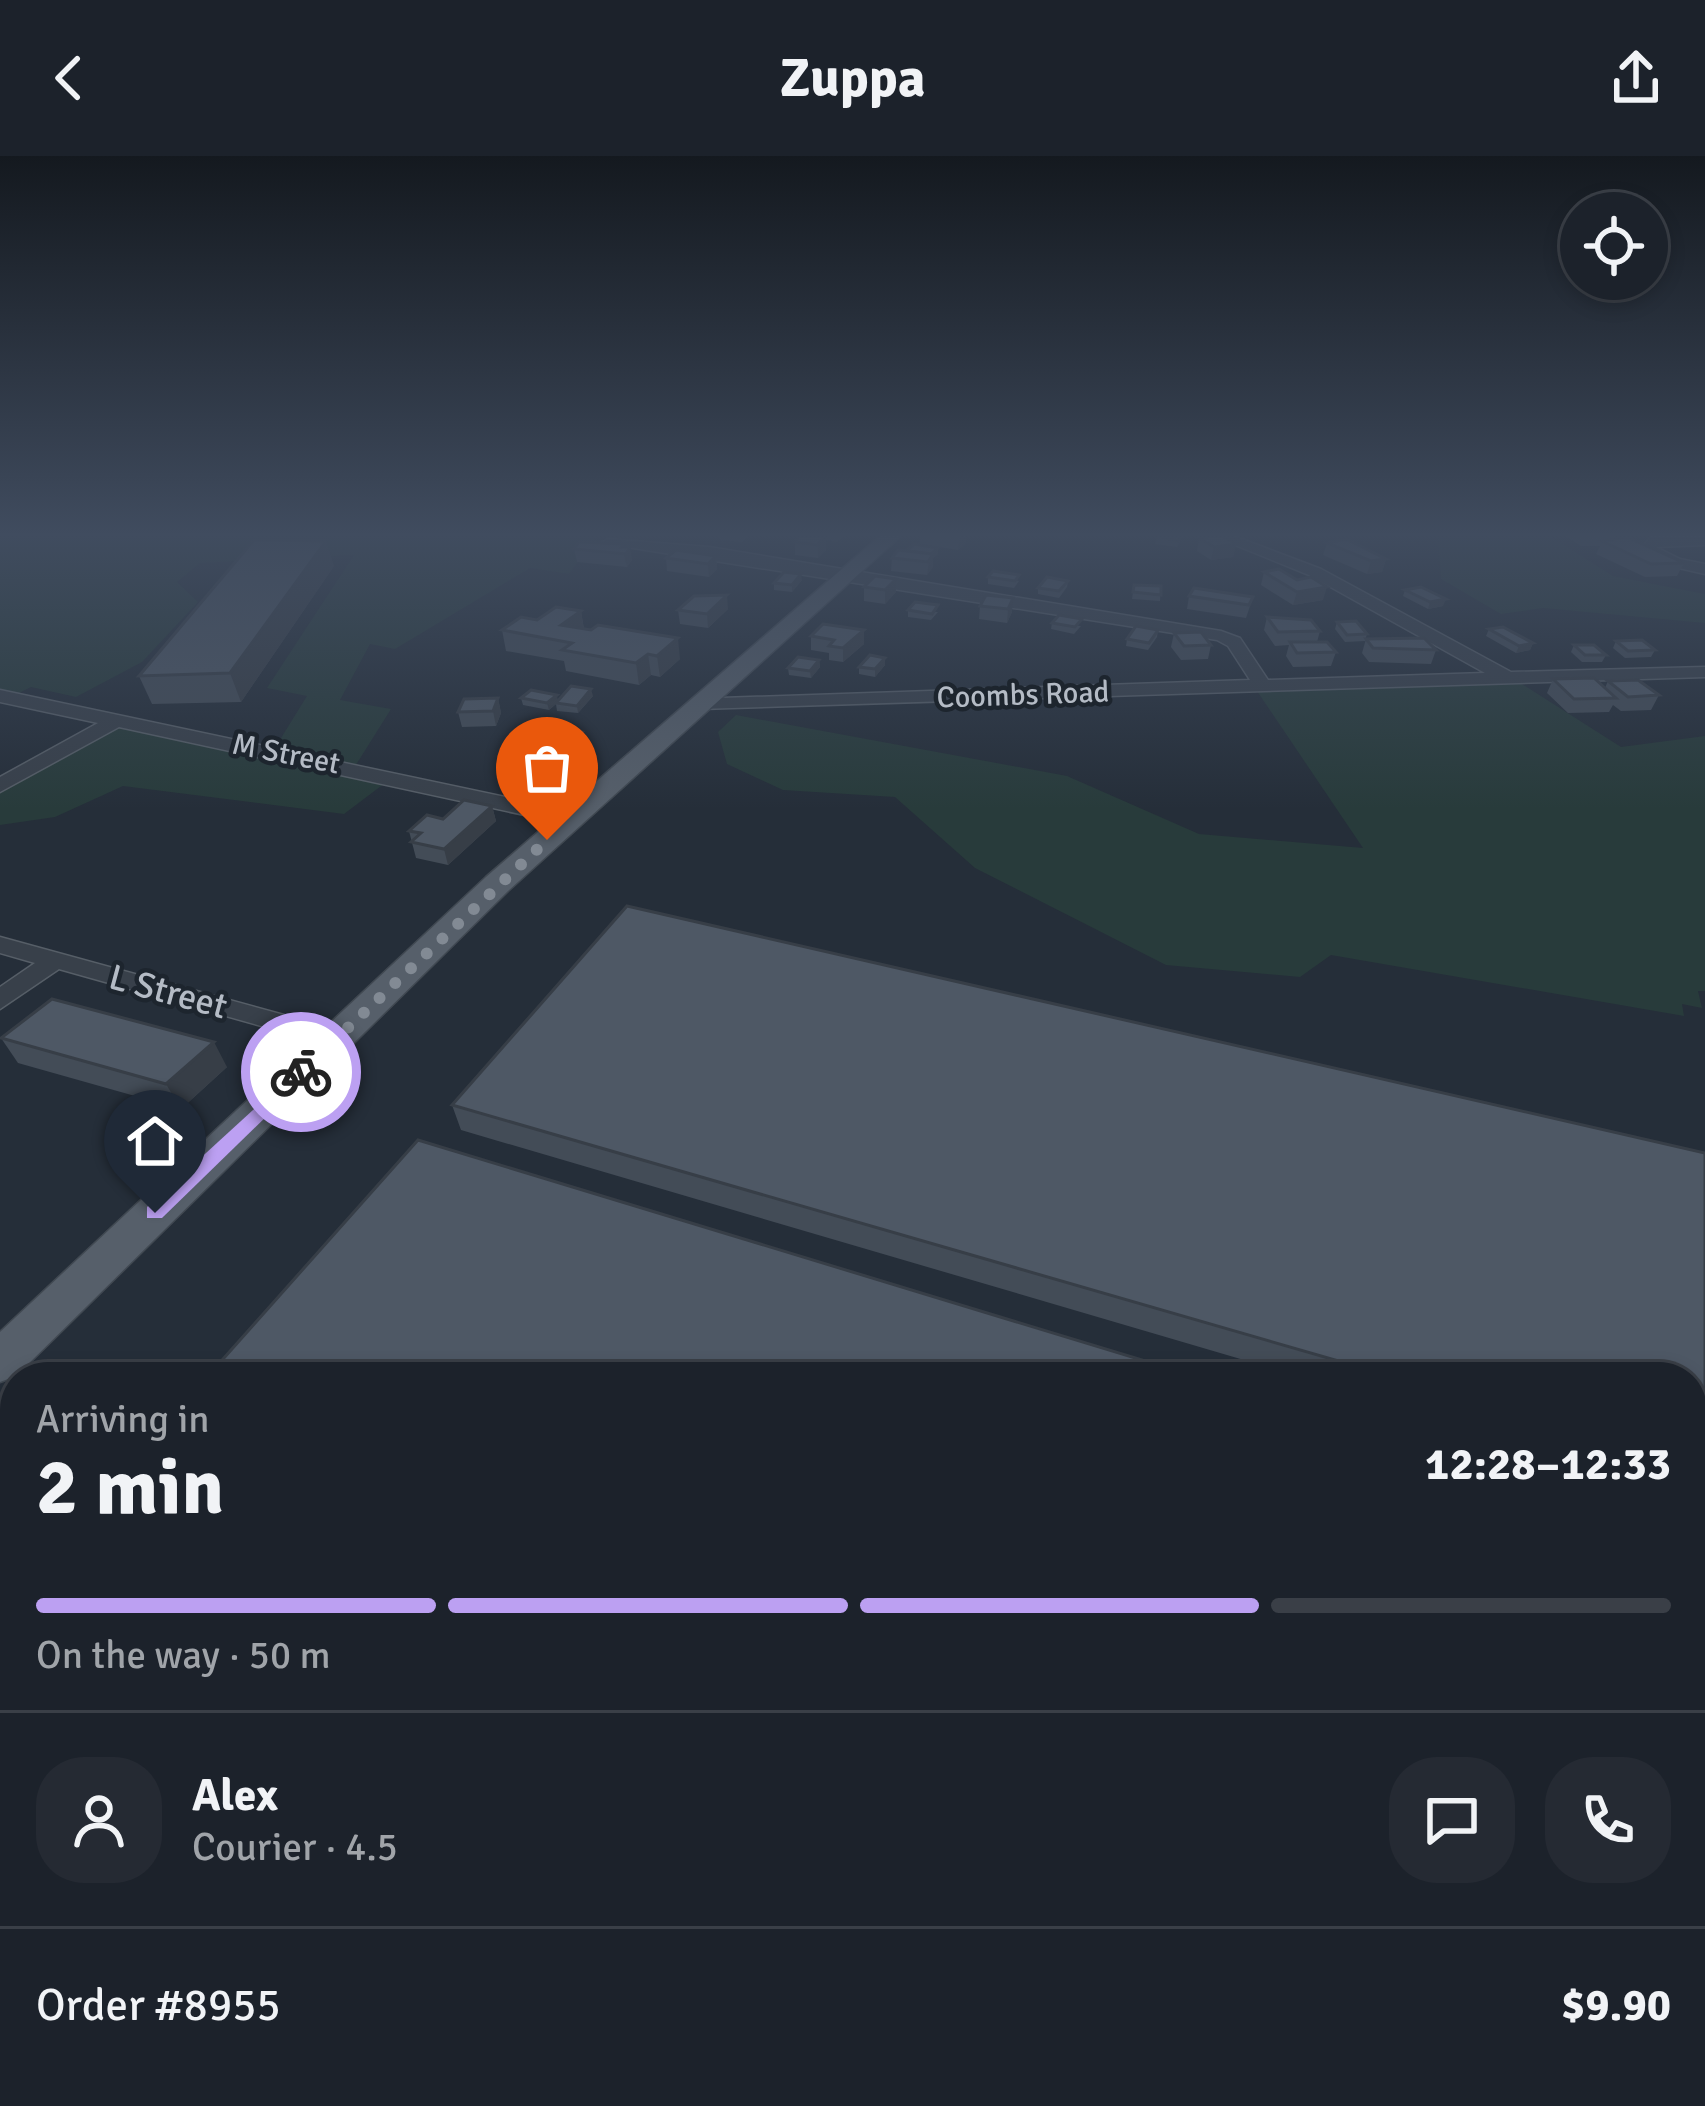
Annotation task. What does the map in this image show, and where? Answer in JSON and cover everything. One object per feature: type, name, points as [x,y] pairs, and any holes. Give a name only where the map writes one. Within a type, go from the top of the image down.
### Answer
[{"type":"main road","points":[[0,1362],[571,818],[788,627]]},
{"type":"street","points":[[1166,627],[1234,642],[1264,687]]},
{"type":"street","points":[[1415,627],[1509,679]]},
{"type":"street","name":"Coombs Road","points":[[700,704],[1705,672]]},
{"type":"street","name":"M Street","points":[[0,696],[571,818]]},
{"type":"street","points":[[0,786],[118,719]]},
{"type":"street","name":"L Street","points":[[0,945],[336,1038]]},
{"type":"street","points":[[0,1000],[56,960]]},
{"type":"shaded area","points":[[0,627],[175,627],[142,662],[76,697],[31,687],[11,697],[0,695]]},
{"type":"shaded area","points":[[307,627],[432,627],[395,649],[370,644],[340,700],[391,709],[354,768],[393,777],[344,814],[123,786],[55,817],[0,825],[0,792],[127,721],[273,751],[307,696],[267,688]]},
{"type":"shaded area","points":[[1514,679],[1621,747],[1705,736],[1705,991],[1698,991],[1702,1008],[1682,1004],[1684,1016],[1331,955],[1300,977],[1166,965],[975,868],[895,797],[783,790],[727,764],[718,732],[736,715],[1067,776],[1199,834],[1363,848],[1255,688]]},
{"type":"building","points":[[180,627],[263,627],[230,673],[139,676]]},
{"type":"building","points":[[610,627],[678,638],[657,656],[648,654],[636,663],[562,650],[572,643],[502,630]]},
{"type":"building","points":[[820,627],[864,630],[843,648],[829,646],[834,640],[811,636]]},
{"type":"building","points":[[1135,627],[1158,630],[1149,643],[1127,639]]},
{"type":"building","points":[[1274,627],[1317,627],[1320,631],[1278,632]]},
{"type":"building","points":[[1341,627],[1361,627],[1367,634],[1347,635]]},
{"type":"building","points":[[1503,627],[1533,643],[1519,646],[1489,629]]},
{"type":"building","points":[[1201,632],[1211,645],[1184,646],[1174,633]]},
{"type":"building","points":[[1424,638],[1436,650],[1373,648],[1366,639]]},
{"type":"building","points":[[1642,640],[1655,650],[1628,651],[1616,641]]},
{"type":"building","points":[[1290,642],[1327,642],[1336,652],[1297,653]]},
{"type":"building","points":[[1574,645],[1594,645],[1606,655],[1585,655]]},
{"type":"building","points":[[870,655],[885,658],[875,669],[859,667]]},
{"type":"building","points":[[798,657],[819,660],[810,671],[788,668]]},
{"type":"building","points":[[1594,678],[1616,698],[1574,699],[1553,679]]},
{"type":"building","points":[[1638,680],[1659,695],[1628,697],[1608,681]]},
{"type":"building","points":[[571,686],[591,689],[577,706],[556,703]]},
{"type":"building","points":[[531,690],[557,695],[547,703],[521,698]]},
{"type":"building","points":[[498,698],[493,711],[458,712],[464,699]]},
{"type":"building","points":[[565,729],[582,732],[567,745],[550,741]]},
{"type":"building","points":[[464,800],[492,806],[444,849],[411,842],[421,833],[409,831],[427,815],[443,819]]},
{"type":"building","points":[[627,906],[1705,1153],[1705,1362],[1342,1362],[452,1105]]},
{"type":"building","points":[[52,999],[214,1042],[166,1084],[1,1038]]},
{"type":"building","points":[[418,1140],[1149,1362],[220,1362]]},
{"type":"way so far","points":[[301,1072],[547,840]]},
{"type":"route","points":[[155,1213],[301,1072]]}]
